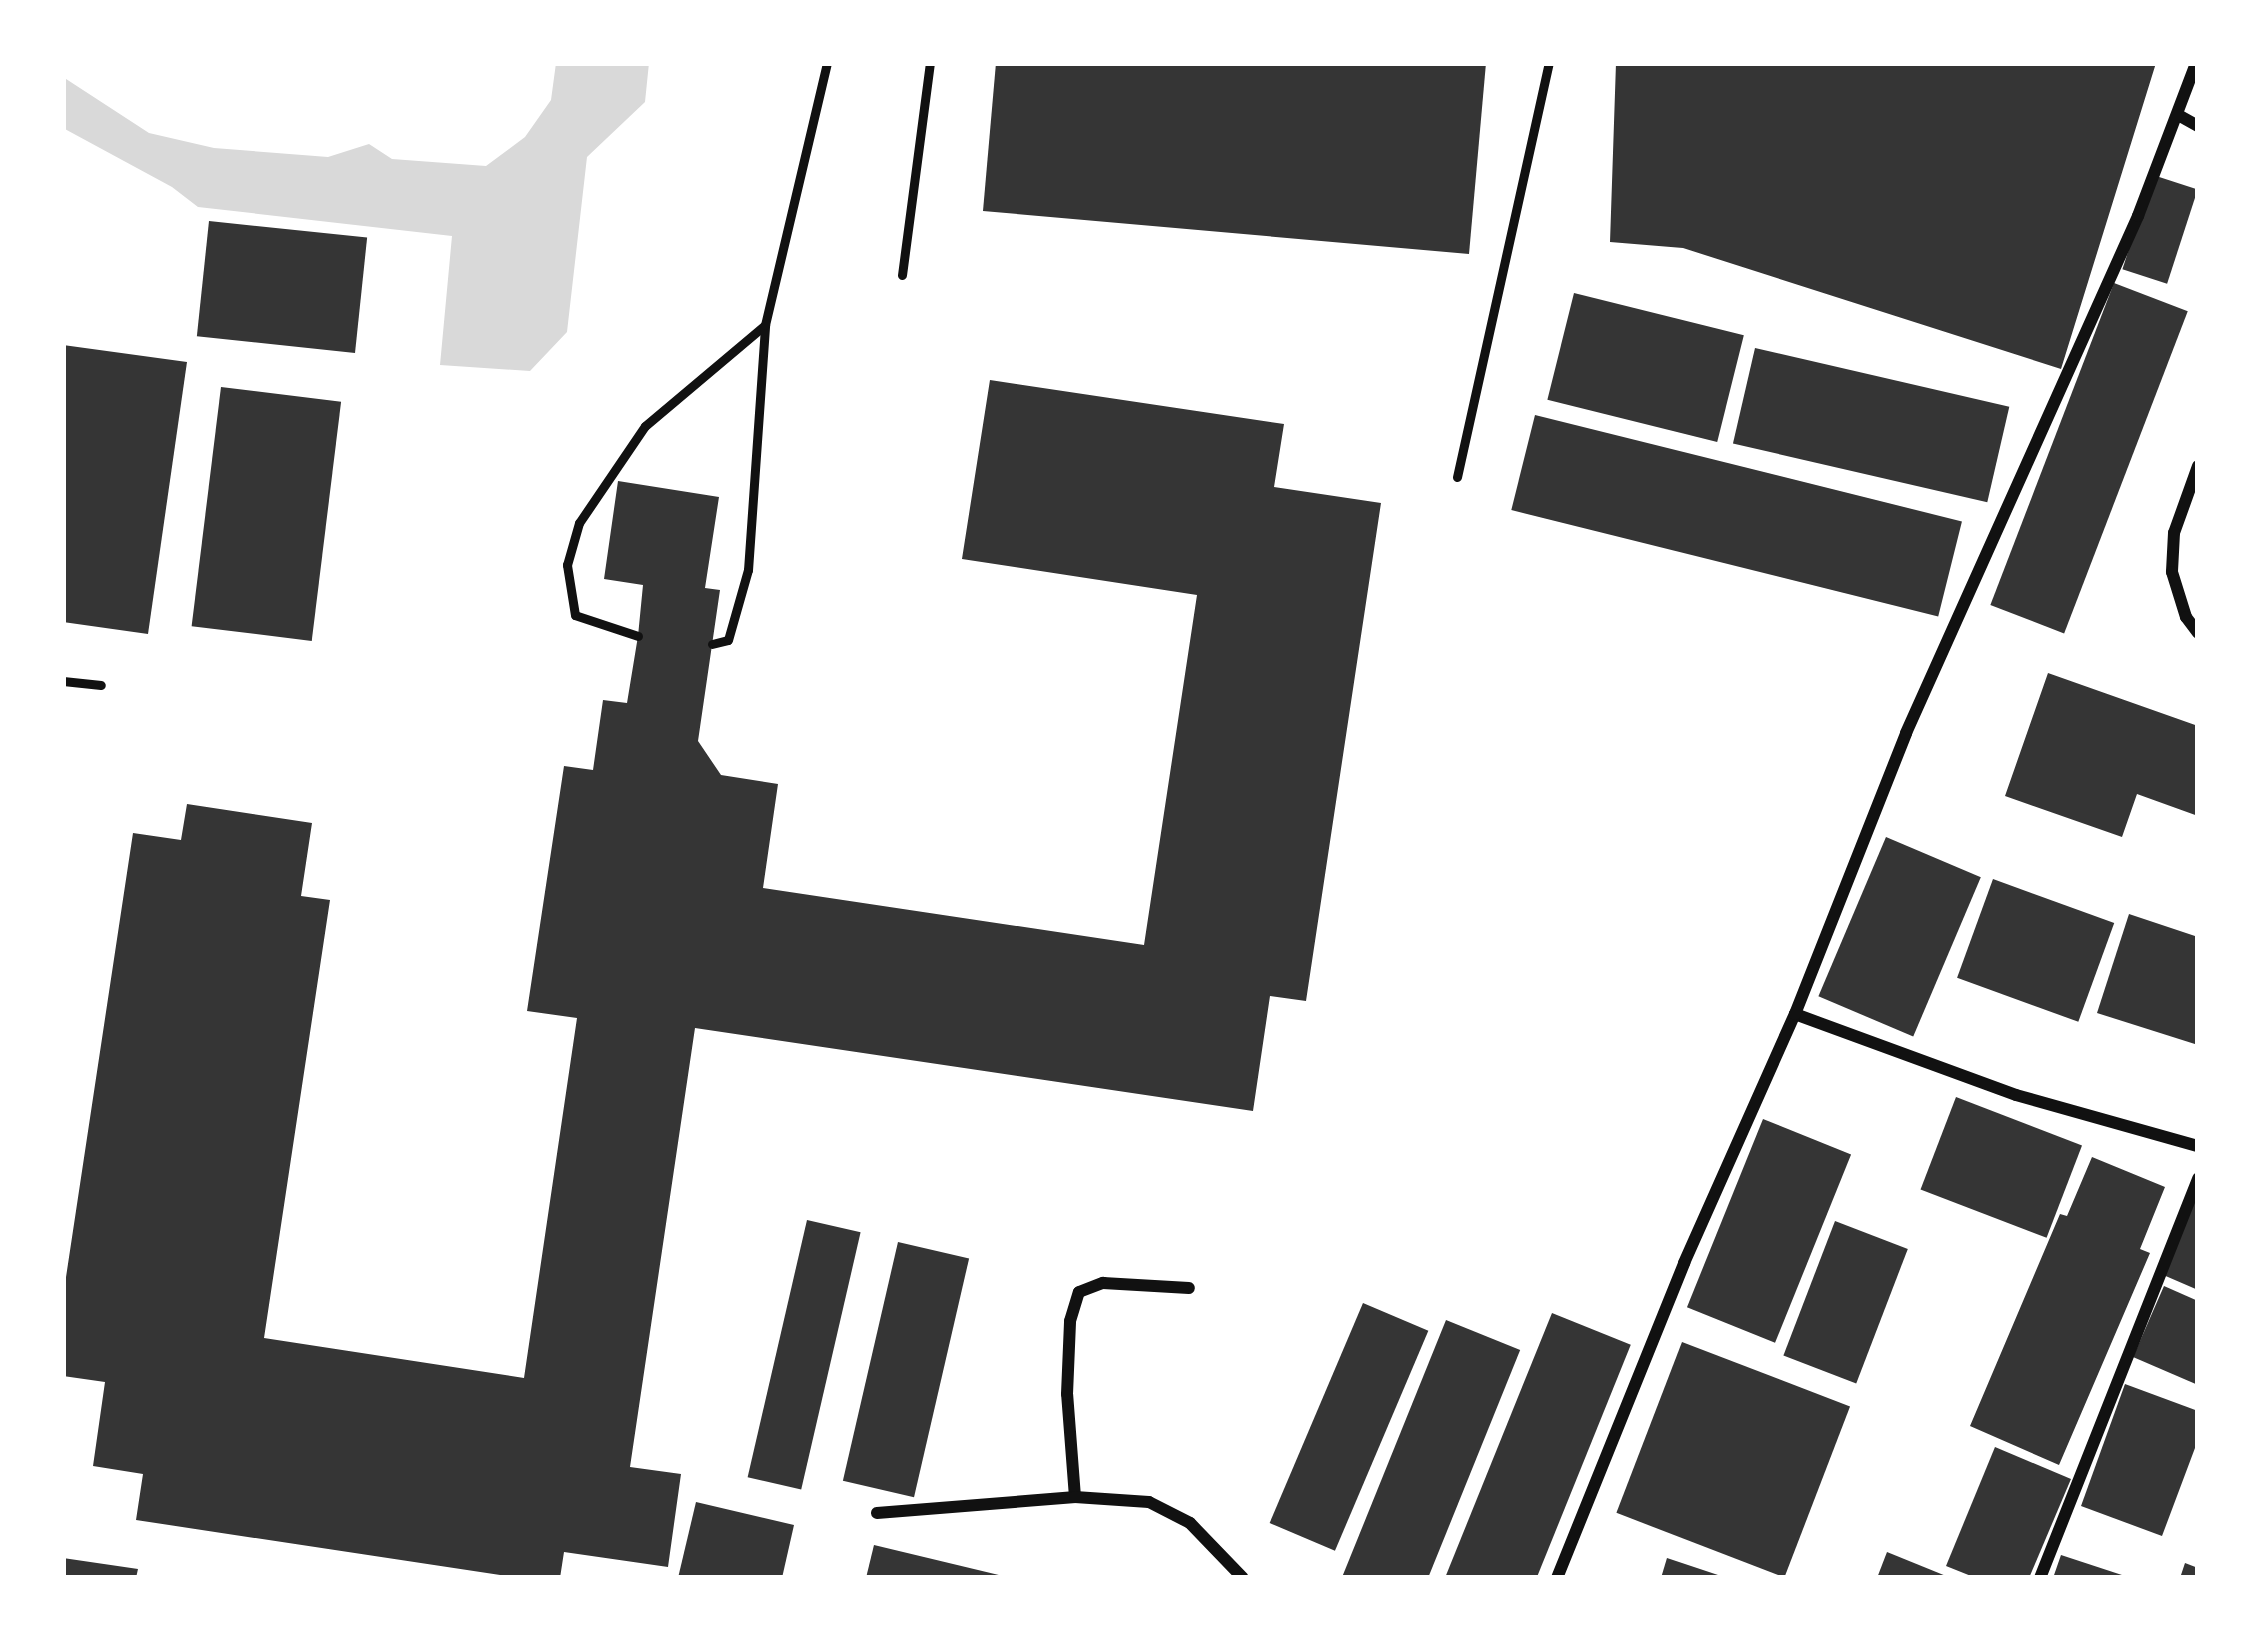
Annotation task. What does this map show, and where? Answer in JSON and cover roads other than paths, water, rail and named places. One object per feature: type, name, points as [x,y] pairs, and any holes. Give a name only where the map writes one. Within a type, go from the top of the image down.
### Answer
[{"type":"street","points":[[1557,1578],[1684,1263],[1795,1014],[1906,733],[2180,116],[2196,63]]},
{"type":"street","points":[[2180,116],[2198,126]]},
{"type":"street","points":[[2198,466],[2174,533],[2172,572],[2186,617],[2198,633]]},
{"type":"street","points":[[1795,1014],[2016,1094],[2198,1146]]},
{"type":"street","points":[[2040,1578],[2198,1178]]},
{"type":"street","points":[[1075,1497],[1067,1394],[1070,1321],[1079,1292],[1103,1282],[1189,1288]]},
{"type":"street","points":[[877,1513],[1075,1497],[1149,1502],[1190,1523],[1243,1578]]},
{"type":"lane","points":[[712,644],[728,640],[748,570],[756,507],[765,325],[826,63]]},
{"type":"lane","points":[[902,275],[930,63]]},
{"type":"lane","points":[[1457,477],[1549,63]]},
{"type":"lane","points":[[638,636],[575,615],[567,566],[579,523],[646,426],[765,325]]},
{"type":"lane","points":[[63,681],[101,686]]}]
